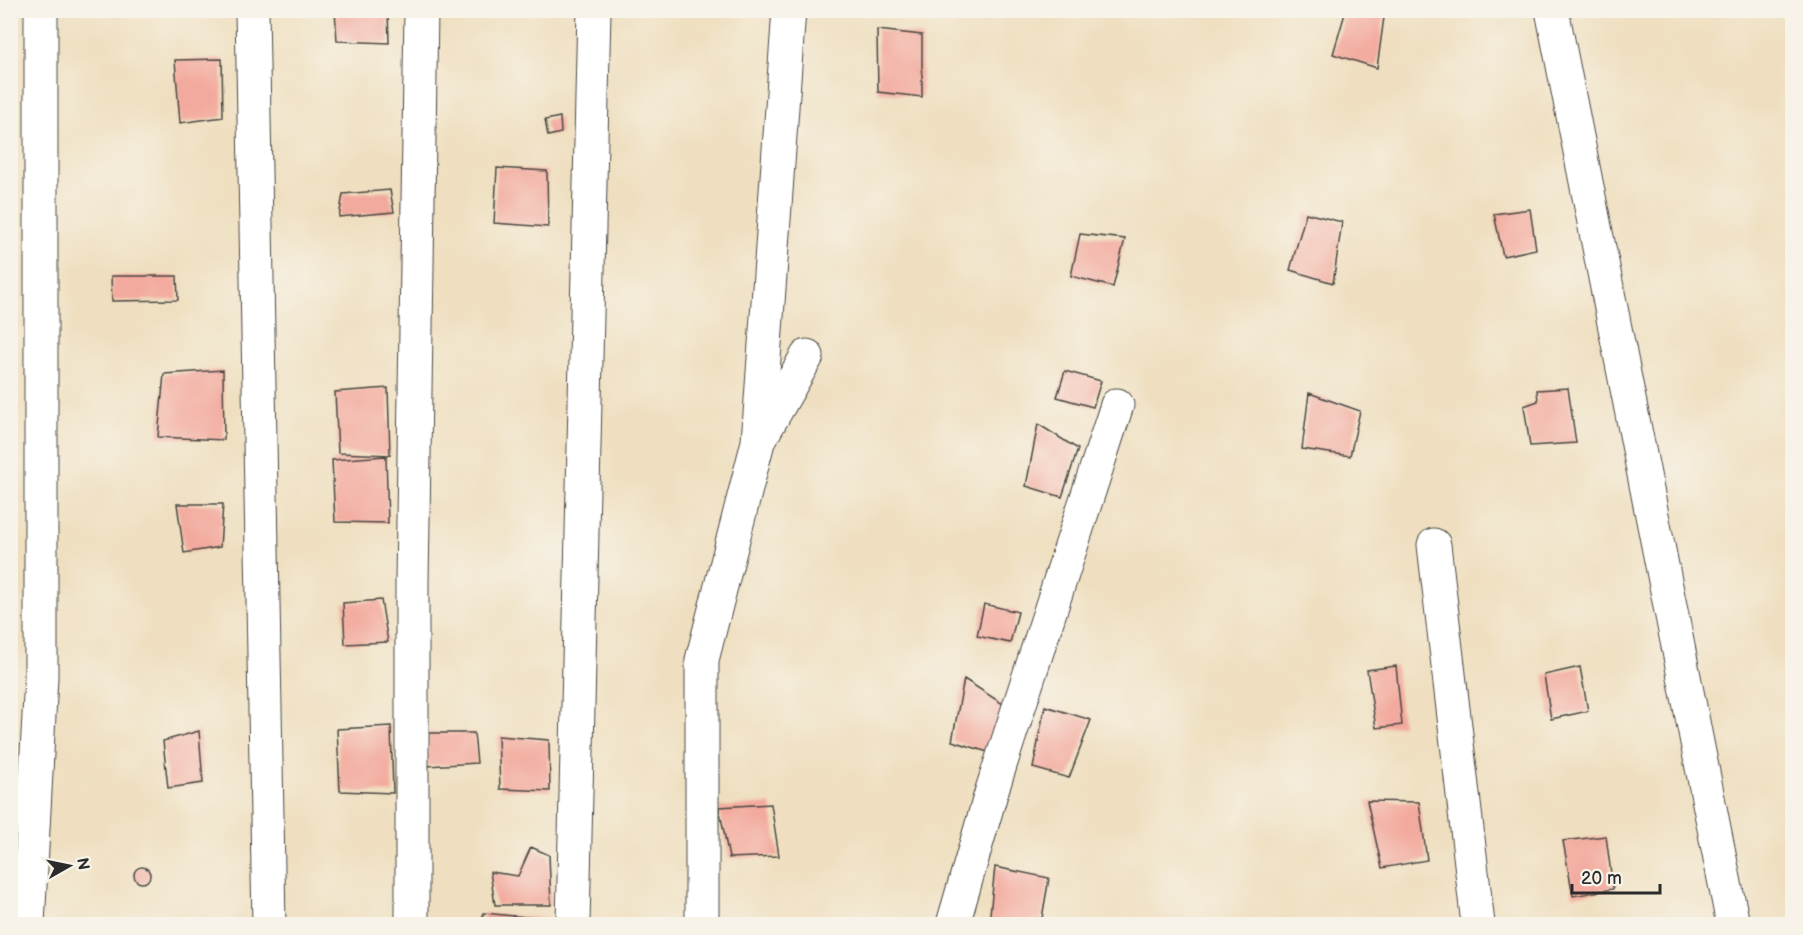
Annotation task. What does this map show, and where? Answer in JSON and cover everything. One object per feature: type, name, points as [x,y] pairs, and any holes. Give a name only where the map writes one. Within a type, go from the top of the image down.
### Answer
[{"type":"street","points":[[28,924],[41,677],[41,10]]},
{"type":"street","points":[[252,10],[269,924]]},
{"type":"street","points":[[412,924],[412,583],[421,10]]},
{"type":"street","points":[[573,924],[594,10]]},
{"type":"street","points":[[702,924],[702,660],[758,442],[789,10]]},
{"type":"street","points":[[1552,10],[1733,924]]},
{"type":"street","points":[[758,442],[807,356]]},
{"type":"street","points":[[953,924],[996,778],[1117,405]]},
{"type":"street","points":[[1434,545],[1478,924]]},
{"type":"building","points":[[335,10],[388,10],[389,43],[337,41]]},
{"type":"building","points":[[1346,10],[1385,10],[1377,68],[1333,54]]},
{"type":"building","points":[[877,30],[922,35],[922,97],[878,92]]},
{"type":"building","points":[[222,59],[223,117],[180,123],[175,60]]},
{"type":"building","points":[[560,117],[561,133],[548,136],[545,120]]},
{"type":"building","points":[[497,168],[547,171],[548,227],[494,223]]},
{"type":"building","points":[[390,190],[394,212],[339,217],[343,194]]},
{"type":"building","points":[[1530,209],[1536,249],[1503,256],[1494,214]]},
{"type":"building","points":[[1306,213],[1342,222],[1333,283],[1290,270]]},
{"type":"building","points":[[1080,234],[1125,239],[1113,287],[1071,276]]},
{"type":"building","points":[[111,276],[177,276],[178,300],[112,301]]},
{"type":"building","points":[[223,370],[224,440],[158,437],[164,374]]},
{"type":"building","points":[[1065,371],[1101,381],[1093,407],[1057,397]]},
{"type":"building","points":[[388,388],[390,455],[338,453],[335,392]]},
{"type":"building","points":[[1568,388],[1576,443],[1530,446],[1524,406],[1538,401],[1537,390]]},
{"type":"building","points":[[1309,393],[1360,411],[1350,456],[1302,449]]},
{"type":"building","points":[[1038,424],[1078,449],[1062,497],[1026,486]]},
{"type":"building","points":[[386,456],[388,523],[335,522],[332,460]]},
{"type":"building","points":[[177,504],[223,504],[220,547],[184,553]]},
{"type":"building","points":[[381,600],[388,642],[345,644],[343,603]]},
{"type":"building","points":[[984,604],[1018,612],[1010,643],[977,636]]},
{"type":"building","points":[[1396,666],[1402,725],[1376,728],[1367,670]]},
{"type":"building","points":[[1580,667],[1588,711],[1551,719],[1544,675]]},
{"type":"building","points":[[964,679],[1003,704],[988,752],[952,741]]},
{"type":"building","points":[[1045,706],[1091,720],[1069,778],[1033,768]]},
{"type":"building","points":[[391,726],[393,793],[340,791],[337,729]]},
{"type":"building","points":[[199,731],[203,783],[168,788],[163,741]]},
{"type":"building","points":[[428,733],[474,733],[477,763],[427,766]]},
{"type":"building","points":[[498,736],[549,740],[550,791],[500,789]]},
{"type":"building","points":[[1367,801],[1419,802],[1427,860],[1382,868]]},
{"type":"building","points":[[771,804],[779,856],[729,858],[719,807]]},
{"type":"building","points":[[1606,836],[1613,889],[1573,896],[1563,841]]},
{"type":"building","points":[[531,847],[549,855],[551,905],[495,905],[490,872],[518,876]]},
{"type":"building","points":[[139,867],[145,867],[150,875],[148,881],[139,883],[134,878],[134,872]]},
{"type":"building","points":[[995,867],[1049,878],[1041,924],[989,924]]},
{"type":"building","points":[[483,913],[548,919],[548,924],[483,924]]}]
